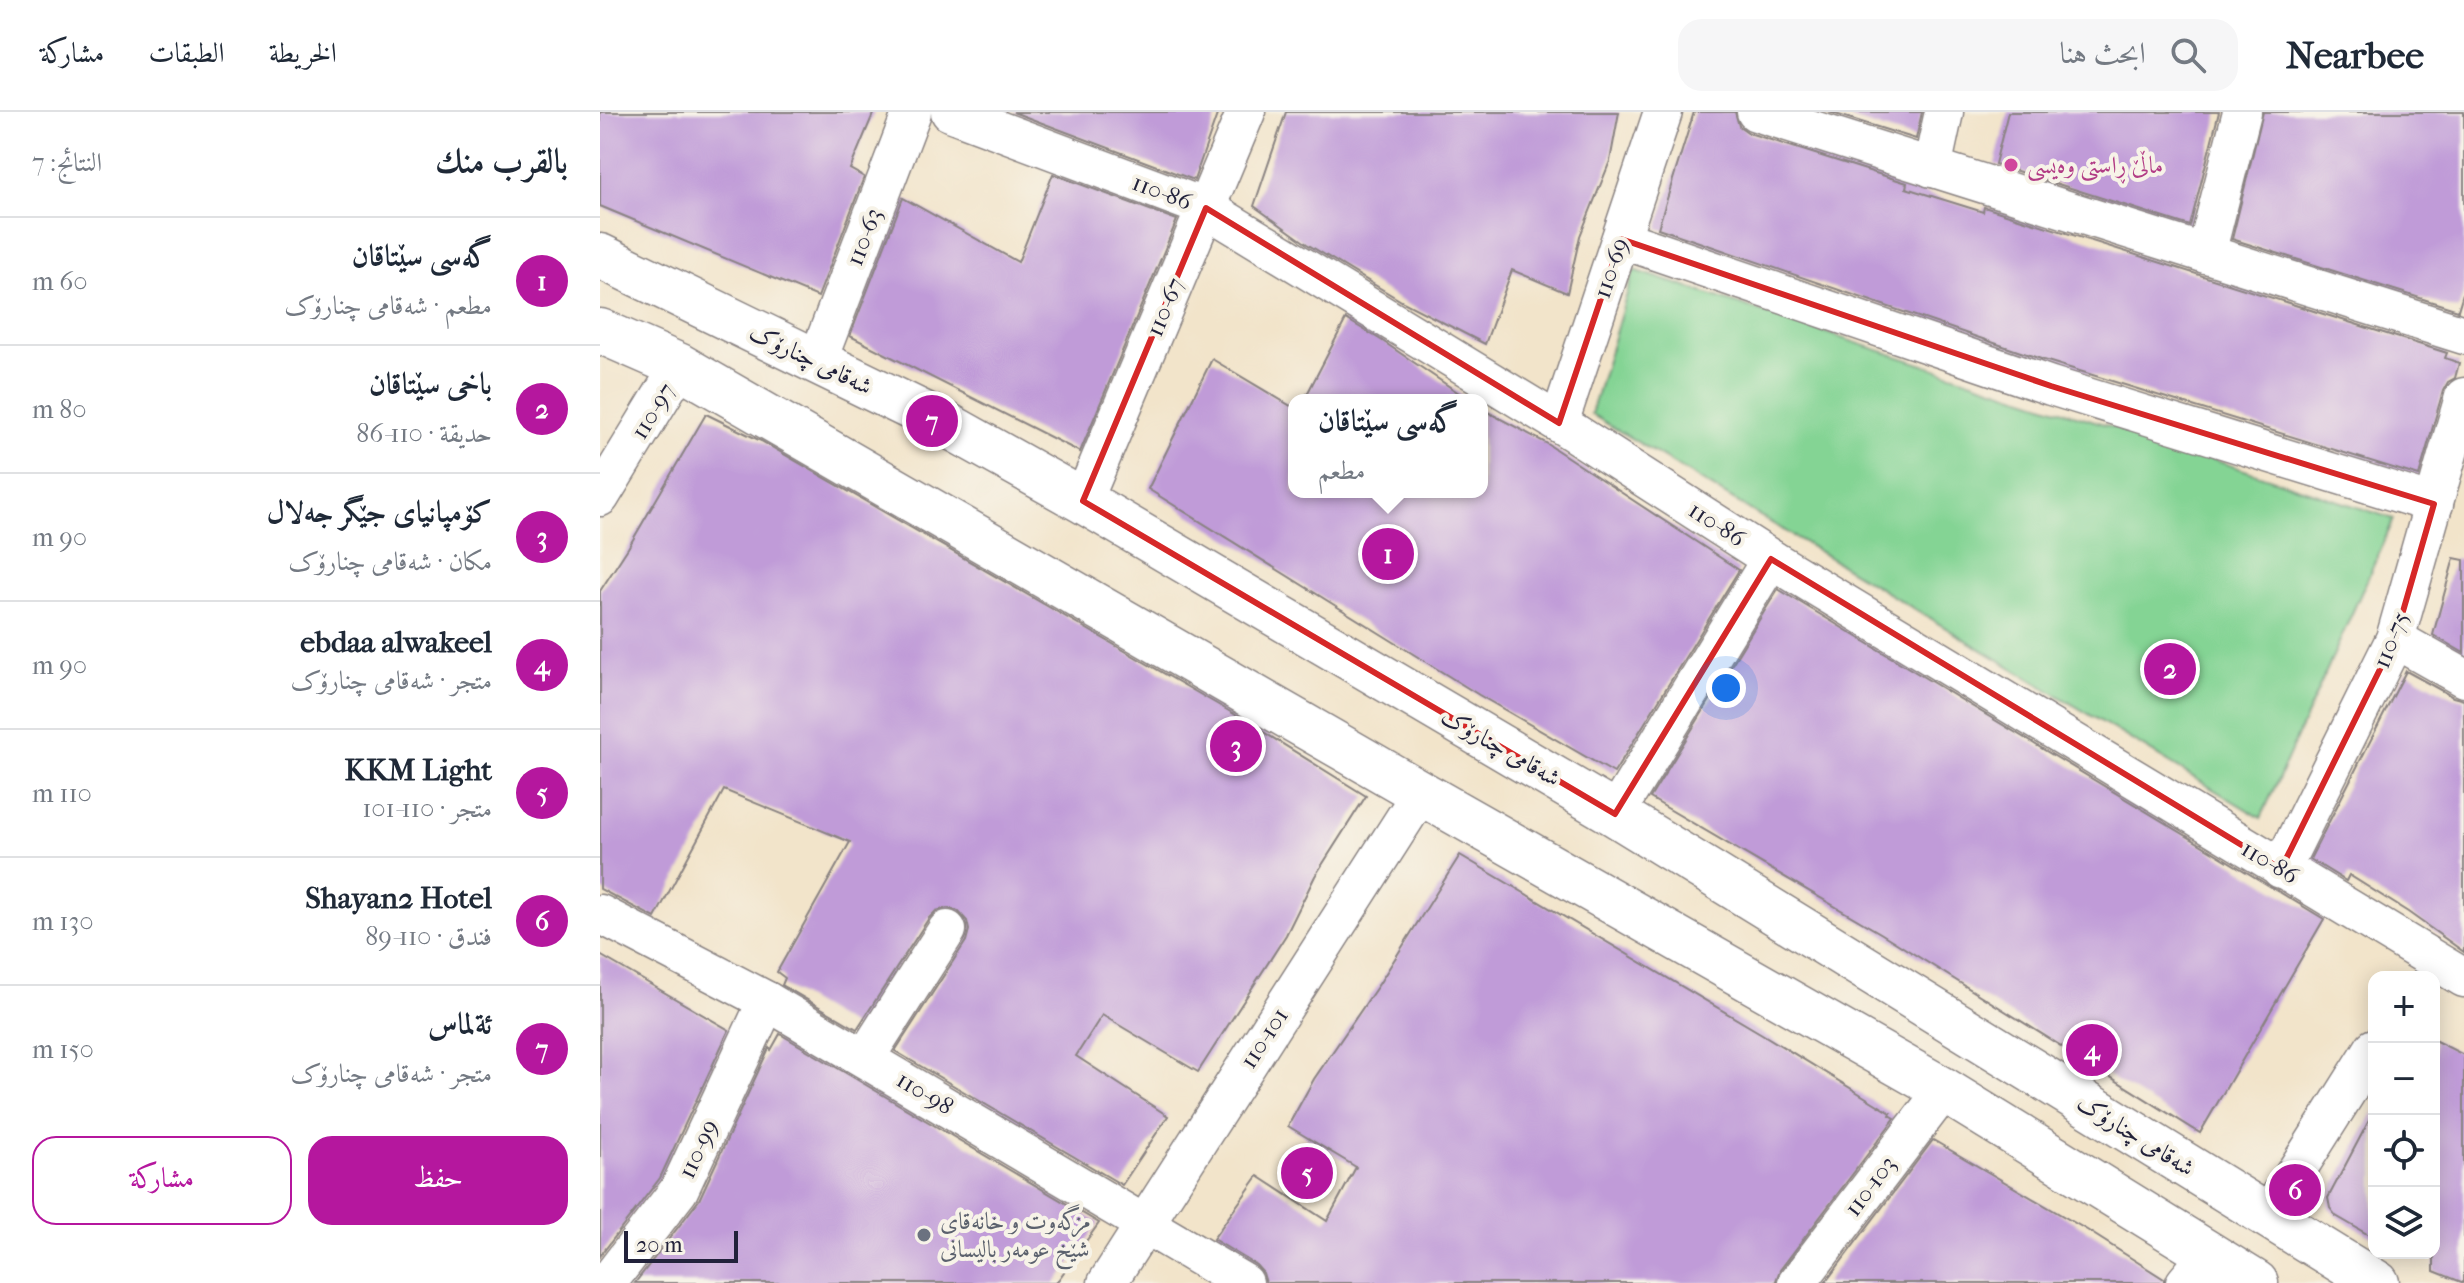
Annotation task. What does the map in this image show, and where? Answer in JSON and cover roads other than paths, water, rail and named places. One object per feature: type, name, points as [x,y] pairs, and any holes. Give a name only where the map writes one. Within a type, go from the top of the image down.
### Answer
[{"type":"main road","name":"شەقامی چنارۆک","points":[[600,256],[949,426],[1083,501],[1615,814],[2377,1283]]},
{"type":"main road","points":[[600,331],[680,366],[1944,1090],[2198,1268],[2256,1283]]},
{"type":"street","name":"110-63","points":[[817,362],[912,112]]},
{"type":"street","name":"110-86","points":[[950,112],[1206,208],[1559,423],[1771,559],[2281,869],[2424,968],[2464,978]]},
{"type":"street","name":"110-67","points":[[1083,501],[1246,112]]},
{"type":"street","name":"110-69","points":[[1559,423],[1663,112]]},
{"type":"street","points":[[1756,112],[2464,335]]},
{"type":"street","points":[[1932,168],[1944,112]]},
{"type":"street","points":[[2206,254],[2242,112]]},
{"type":"street","points":[[1621,239],[2051,386],[2434,504]]},
{"type":"street","name":"110-97","points":[[600,497],[680,366]]},
{"type":"street","name":"110-75","points":[[2281,869],[2395,639],[2464,397]]},
{"type":"street","points":[[1615,814],[1771,559]]},
{"type":"street","points":[[2395,639],[2464,678]]},
{"type":"street","name":"110-101","points":[[1107,1283],[1421,793]]},
{"type":"street","name":"110-98","points":[[600,914],[767,1001],[1244,1283]]},
{"type":"street","points":[[865,1058],[947,930]]},
{"type":"street","name":"110-99","points":[[607,1283],[679,1190],[767,1001]]},
{"type":"street","points":[[2268,1216],[2368,1058]]},
{"type":"street","name":"110-103","points":[[1797,1283],[1944,1090]]},
{"type":"place","name":"ماڵێ ڕاستی وەیسی","points":[[2011,165]]},
{"type":"place","name":"ئةلماس","points":[[932,421]]},
{"type":"place","name":"گەسی سێتاقان","points":[[1388,554]]},
{"type":"place","name":"باخی سێتاقان","points":[[2170,669]]},
{"type":"place","name":"کۆمپانیای جێگر جەلال","points":[[1236,746]]},
{"type":"place","name":"ebdaa alwakeel","points":[[2092,1050]]},
{"type":"place","name":"KKM Light","points":[[1307,1173]]},
{"type":"place","name":"Shayan2 Hotel","points":[[2295,1190]]},
{"type":"place","name":"مزگەوت و خانەقای شێخ عومەر بالیسانی","points":[[924,1235]]}]
